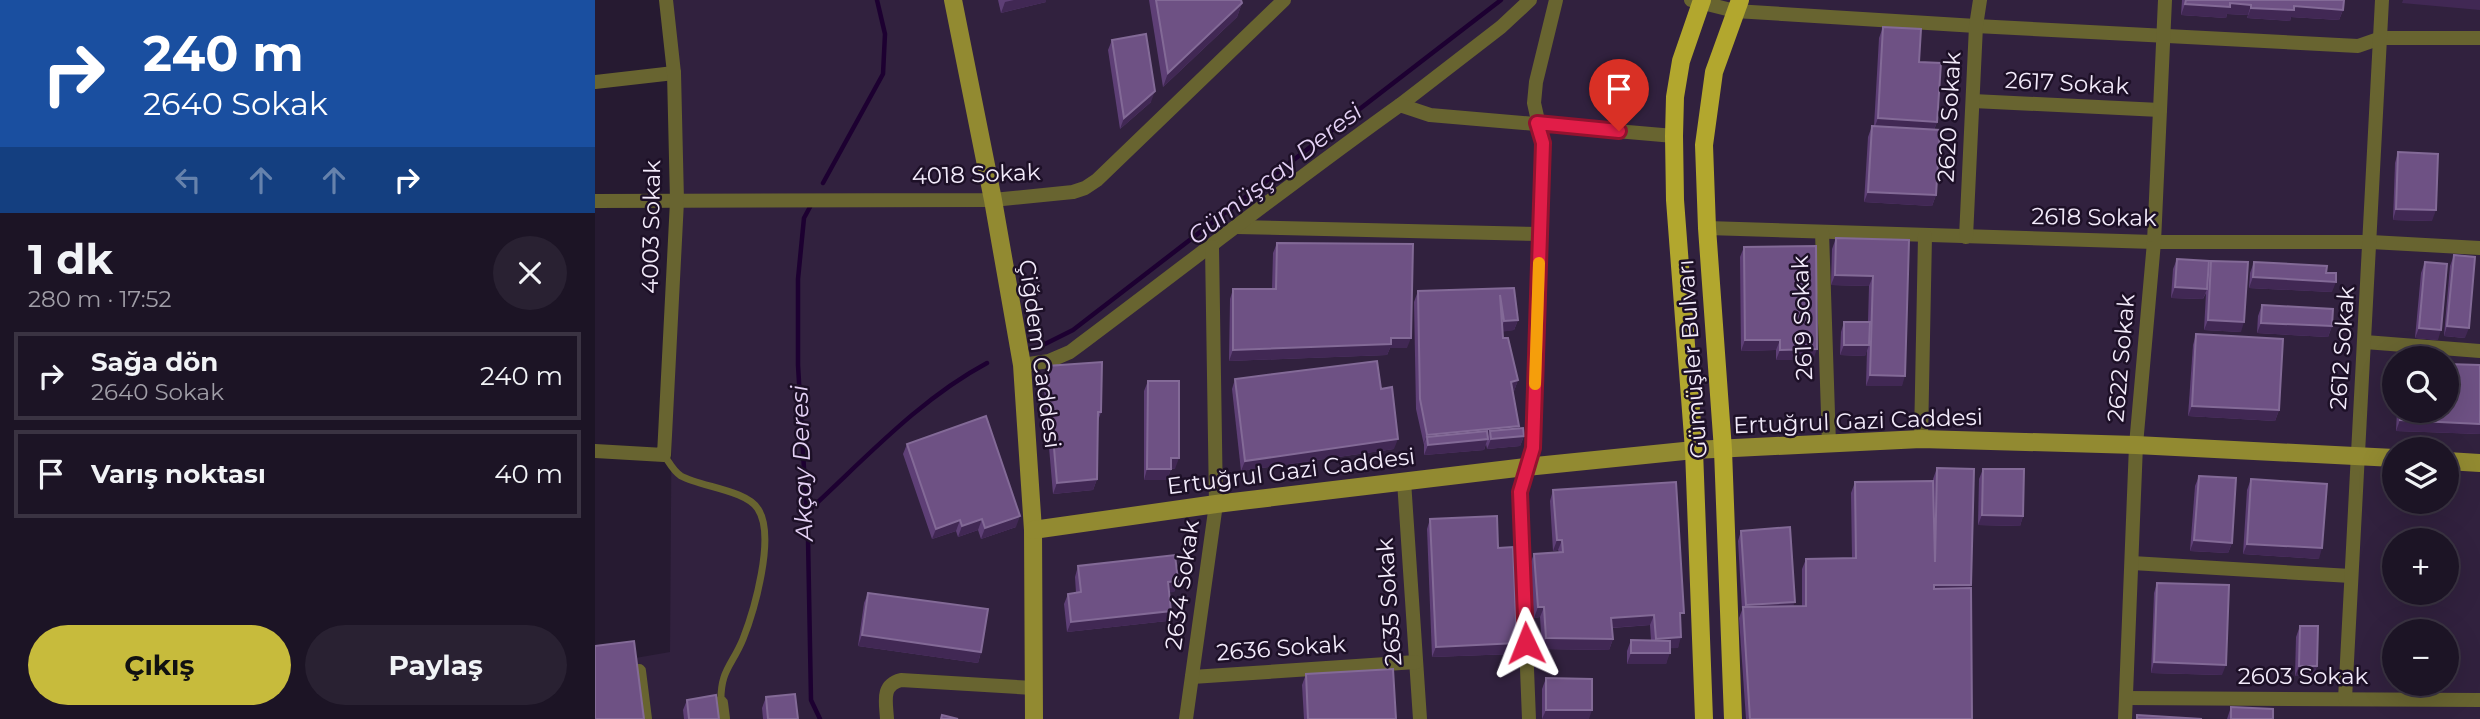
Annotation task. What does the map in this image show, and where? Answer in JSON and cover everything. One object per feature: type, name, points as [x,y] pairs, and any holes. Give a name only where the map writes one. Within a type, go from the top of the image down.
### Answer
[{"type":"main road","name":"Çiğdem Caddesi","points":[[953,0],[993,200],[1022,365],[1033,530],[1034,719]]},
{"type":"main road","name":"Gümüşler Bulvarı","points":[[1698,1],[1681,61],[1675,97],[1674,136],[1676,214],[1695,450],[1704,719]]},
{"type":"main road","name":"Gümüşler Bulvarı","points":[[1733,719],[1723,450],[1707,228],[1704,145],[1714,72],[1737,6]]},
{"type":"main road","name":"Ertuğrul Gazi Caddesi","points":[[1033,530],[1404,481],[1695,450],[1921,439],[2136,445],[2382,457]]},
{"type":"main road","points":[[2459,462],[2480,463]]},
{"type":"street","name":"4003 Sokak","points":[[664,455],[677,201],[674,73],[666,0]]},
{"type":"street","name":"4018 Sokak","points":[[595,201],[993,200],[1073,192],[1097,180],[1284,0]]},
{"type":"street","points":[[1022,365],[1049,361],[1070,352],[1400,105],[1501,27],[1530,0]]},
{"type":"street","points":[[1529,719],[1520,492],[1533,448],[1543,143],[1534,103],[1536,82],[1556,0]]},
{"type":"street","name":"2620 Sokak","points":[[1966,237],[1979,0]]},
{"type":"street","name":"2622 Sokak","points":[[2125,719],[2136,445],[2154,242],[2165,0]]},
{"type":"street","name":"2612 Sokak","points":[[2345,699],[2382,0]]},
{"type":"street","points":[[1698,1],[1976,26],[2358,46],[2381,38],[2480,38]]},
{"type":"street","points":[[595,82],[674,73]]},
{"type":"street","name":"2617 Sokak","points":[[1973,101],[2160,110]]},
{"type":"street","points":[[1400,105],[1430,115],[1674,136]]},
{"type":"street","points":[[1237,227],[1540,234]]},
{"type":"street","name":"2618 Sokak","points":[[1707,228],[2154,242],[2371,242],[2480,248]]},
{"type":"street","name":"2619 Sokak","points":[[1822,232],[1829,444]]},
{"type":"street","points":[[1921,439],[1925,236]]},
{"type":"street","name":"2634 Sokak","points":[[1186,719],[1216,504],[1212,247]]},
{"type":"street","points":[[2365,342],[2480,351]]},
{"type":"street","points":[[595,451],[664,455]]},
{"type":"street","name":"2635 Sokak","points":[[1404,481],[1420,719]]},
{"type":"street","points":[[2132,564],[2351,576]]},
{"type":"street","name":"2636 Sokak","points":[[1192,677],[1416,662]]},
{"type":"street","points":[[639,671],[645,719]]},
{"type":"street","points":[[887,719],[887,688],[901,680],[1033,688]]},
{"type":"street","name":"2603 Sokak","points":[[2126,698],[2480,700]]},
{"type":"street","points":[[721,703],[723,719]]},
{"type":"lane","points":[[664,455],[680,475],[750,500],[759,510],[763,522],[765,540],[760,577],[745,633],[723,676],[721,703]]},
{"type":"shaded area","points":[[666,0],[2480,0],[2480,719],[595,719],[595,665],[670,652],[674,73]]},
{"type":"building","points":[[1156,0],[1241,0],[1242,3],[1168,73]]},
{"type":"building","points":[[2186,0],[2344,0],[2343,10],[2294,6],[2294,10],[2251,8],[2251,5],[2230,3],[2230,7],[2185,4]]},
{"type":"building","points":[[1883,27],[1921,29],[1919,62],[1941,63],[1937,122],[1878,118]]},
{"type":"building","points":[[1146,34],[1155,91],[1124,118],[1112,40]]},
{"type":"building","points":[[1872,126],[1940,130],[1936,195],[1868,192]]},
{"type":"building","points":[[2398,152],[2438,154],[2436,210],[2396,209]]},
{"type":"building","points":[[1836,238],[1909,240],[1905,376],[1870,375],[1873,276],[1835,275]]},
{"type":"building","points":[[1277,243],[1413,244],[1411,338],[1391,338],[1391,344],[1233,350],[1233,289],[1276,289]]},
{"type":"building","points":[[1816,246],[1817,349],[1780,350],[1780,340],[1745,340],[1744,247]]},
{"type":"building","points":[[2454,255],[2475,257],[2469,328],[2447,326]]},
{"type":"building","points":[[2177,259],[2209,261],[2207,289],[2175,287]]},
{"type":"building","points":[[2211,261],[2248,262],[2244,322],[2208,320]]},
{"type":"building","points":[[2254,262],[2327,266],[2326,273],[2336,273],[2336,282],[2253,277]]},
{"type":"building","points":[[2425,262],[2447,264],[2441,330],[2419,328]]},
{"type":"building","points":[[1514,288],[1518,320],[1504,321],[1500,295],[1503,338],[1508,338],[1518,380],[1511,382],[1519,426],[1427,435],[1420,399],[1418,291]]},
{"type":"building","points":[[2262,305],[2333,309],[2332,326],[2261,323]]},
{"type":"building","points":[[1844,322],[1870,322],[1869,345],[1844,345]]},
{"type":"building","points":[[2196,334],[2283,339],[2279,410],[2192,406]]},
{"type":"building","points":[[1377,361],[1381,389],[1392,387],[1398,439],[1245,461],[1235,379]]},
{"type":"building","points":[[1102,362],[1097,479],[1057,483],[1047,366]]},
{"type":"building","points":[[2459,364],[2480,365],[2480,424],[2459,423]]},
{"type":"building","points":[[1148,381],[1179,381],[1179,458],[1171,458],[1171,469],[1147,469]]},
{"type":"building","points":[[986,416],[1020,516],[985,528],[982,519],[962,526],[960,520],[936,529],[907,444]]},
{"type":"building","points":[[1523,428],[1524,436],[1491,439],[1490,431]]},
{"type":"building","points":[[1487,431],[1488,439],[1428,445],[1427,437]]},
{"type":"building","points":[[1937,468],[1974,469],[1971,585],[1934,585],[1934,589],[1971,588],[1972,719],[1750,719],[1743,607],[1806,606],[1806,559],[1856,558],[1855,482],[1933,481],[1935,562]]},
{"type":"building","points":[[1983,469],[2024,469],[2023,516],[1982,515]]},
{"type":"building","points":[[2199,476],[2236,478],[2232,543],[2194,540]]},
{"type":"building","points":[[2251,479],[2327,484],[2322,548],[2247,544]]},
{"type":"building","points":[[1676,482],[1684,613],[1680,613],[1681,637],[1656,639],[1654,615],[1611,618],[1613,639],[1546,638],[1544,607],[1538,607],[1534,554],[1563,552],[1562,540],[1557,540],[1553,490]]},
{"type":"building","points":[[1497,516],[1498,548],[1513,547],[1517,643],[1436,647],[1430,519]]},
{"type":"building","points":[[1790,527],[1795,602],[1746,605],[1741,531]]},
{"type":"building","points":[[1175,555],[1178,581],[1168,582],[1171,611],[1071,622],[1068,594],[1081,592],[1078,566]]},
{"type":"building","points":[[2157,583],[2229,585],[2226,665],[2154,662]]},
{"type":"building","points":[[868,593],[988,609],[981,652],[862,635]]},
{"type":"building","points":[[2300,626],[2318,626],[2317,666],[2299,666]]},
{"type":"building","points":[[1631,640],[1670,641],[1670,653],[1631,653]]},
{"type":"building","points":[[634,641],[644,719],[595,719],[595,646]]},
{"type":"building","points":[[1393,669],[1396,719],[1308,719],[1306,674]]},
{"type":"building","points":[[1546,678],[1592,679],[1592,710],[1546,710]]},
{"type":"building","points":[[795,694],[798,719],[768,719],[766,697]]},
{"type":"building","points":[[716,695],[719,719],[689,719],[687,700]]},
{"type":"building","points":[[2231,707],[2273,709],[2273,719],[2231,719]]},
{"type":"building","points":[[942,715],[958,719],[941,719]]},
{"type":"building","points":[[2137,715],[2202,719],[2137,719]]},
{"type":"waterway","name":"Akçay Deresi","points":[[823,183],[883,74],[885,34],[877,0]]},
{"type":"waterway","name":"Gümüşçay Deresi","points":[[1045,344],[1073,330],[1501,0]]},
{"type":"waterway","name":"Akçay Deresi","points":[[810,207],[804,218],[798,279],[798,365],[808,538],[811,700],[820,719]]},
{"type":"waterway","name":"Gümüşçay Deresi","points":[[806,513],[915,413],[987,363]]},
{"type":"slow traffic","points":[[1535,384],[1539,263]]},
{"type":"route","points":[[1526,643],[1520,492],[1533,448],[1543,143],[1537,123],[1619,131]]}]
